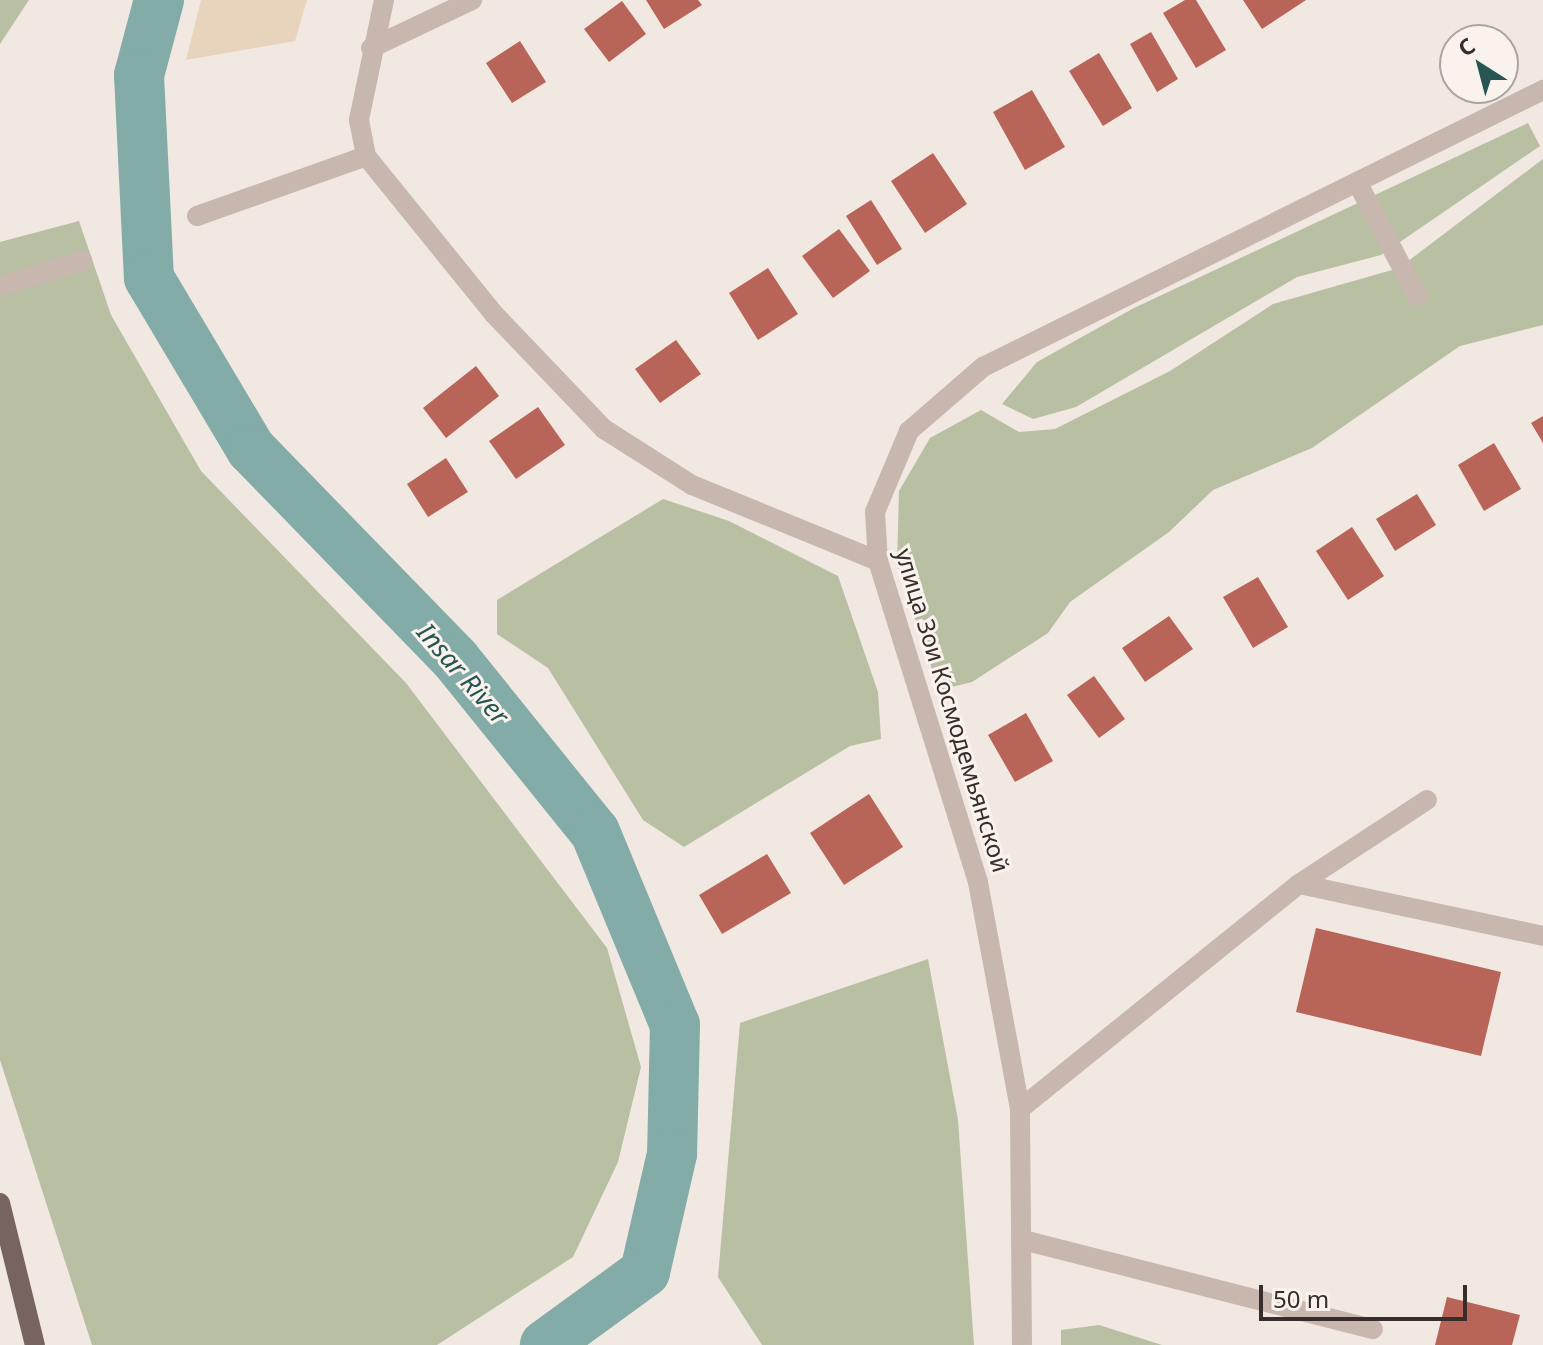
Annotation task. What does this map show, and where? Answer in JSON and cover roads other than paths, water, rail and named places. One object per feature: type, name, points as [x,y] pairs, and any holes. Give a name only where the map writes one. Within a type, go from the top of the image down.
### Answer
[{"type":"main road","points":[[0,1203],[35,1345]]},
{"type":"street","points":[[384,0],[371,48],[359,120],[366,156],[493,313],[604,429],[692,485],[878,561]]},
{"type":"street","points":[[371,48],[472,0]]},
{"type":"street","name":"улица Зои Космодемьянской","points":[[1022,1345],[1020,1109],[978,882],[878,561],[875,512],[909,431],[983,367],[1543,90]]},
{"type":"street","points":[[197,216],[366,156]]},
{"type":"street","points":[[1357,182],[1417,296]]},
{"type":"street","points":[[0,286],[82,261]]},
{"type":"street","points":[[1020,1109],[1299,884],[1427,800]]},
{"type":"street","points":[[1299,884],[1543,936]]},
{"type":"street","points":[[1023,1240],[1373,1329]]},
{"type":"waterway","name":"Insar River","points":[[159,0],[139,75],[149,278],[251,449],[456,660],[595,832],[675,1025],[672,1154],[645,1272],[545,1345]]}]
